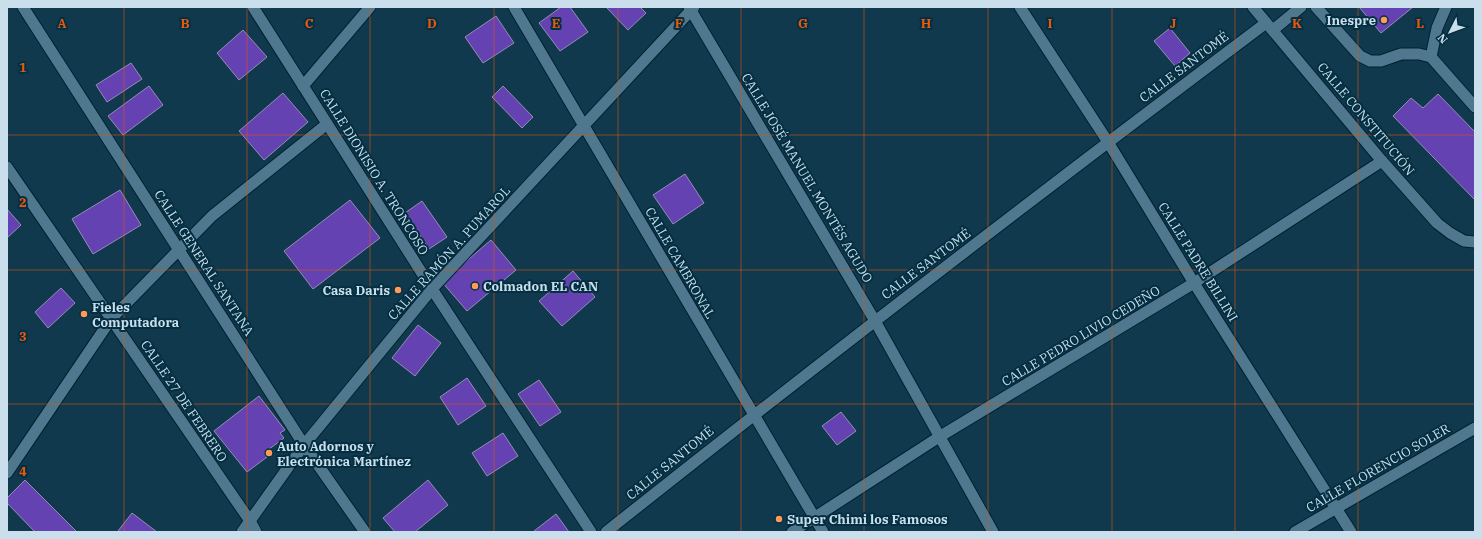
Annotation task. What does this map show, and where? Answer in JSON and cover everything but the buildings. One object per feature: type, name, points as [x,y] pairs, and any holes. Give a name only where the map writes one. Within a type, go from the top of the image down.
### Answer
[{"type":"street","name":"CALLE GENERAL SANTANA","points":[[23,7],[304,445],[365,532]]},
{"type":"street","name":"CALLE DIONISIO A. TRONCOSO","points":[[253,7],[432,290],[590,532]]},
{"type":"street","points":[[303,86],[370,7]]},
{"type":"street","name":"CALLE CAMBRONAL","points":[[514,7],[823,532]]},
{"type":"street","name":"CALLE PADRE BILLINI","points":[[1020,7],[1108,142],[1194,284],[1351,532]]},
{"type":"street","name":"CALLE CONSTITUCIÓN","points":[[1253,7],[1382,161],[1438,223],[1450,233],[1470,242]]},
{"type":"street","name":"CALLE SANTOMÉ","points":[[606,532],[753,415],[1108,142],[1270,26],[1301,7]]},
{"type":"street","points":[[1316,7],[1360,56],[1370,61],[1381,61],[1401,54],[1419,54],[1431,57],[1475,107]]},
{"type":"street","points":[[1431,57],[1437,28],[1446,7]]},
{"type":"street","name":"CALLE RAMÓN A. PUMAROL","points":[[242,532],[304,445],[432,290],[691,8]]},
{"type":"street","name":"CALLE JOSÉ MANUEL MONTÉS AGUDO","points":[[691,8],[875,321],[939,437],[994,532]]},
{"type":"street","points":[[7,472],[111,319],[212,216],[327,124]]},
{"type":"street","name":"CALLE PEDRO LIVIO CEDEÑO","points":[[792,532],[939,437],[1194,284],[1382,161]]},
{"type":"street","name":"CALLE 27 DE FEBRERO","points":[[7,167],[250,521],[256,532]]},
{"type":"street","name":"CALLE FLORENCIO SOLER","points":[[1296,532],[1475,428]]},
{"type":"place","name":"Inespre","points":[[1384,20]]},
{"type":"place","name":"Colmadon EL CAN","points":[[475,286]]},
{"type":"place","name":"Casa Daris","points":[[398,290]]},
{"type":"place","name":"Fieles Computadora","points":[[84,314]]},
{"type":"place","name":"Auto Adornos y Electrónica Martínez","points":[[269,453]]},
{"type":"place","name":"Super Chimi los Famosos","points":[[779,519]]}]
